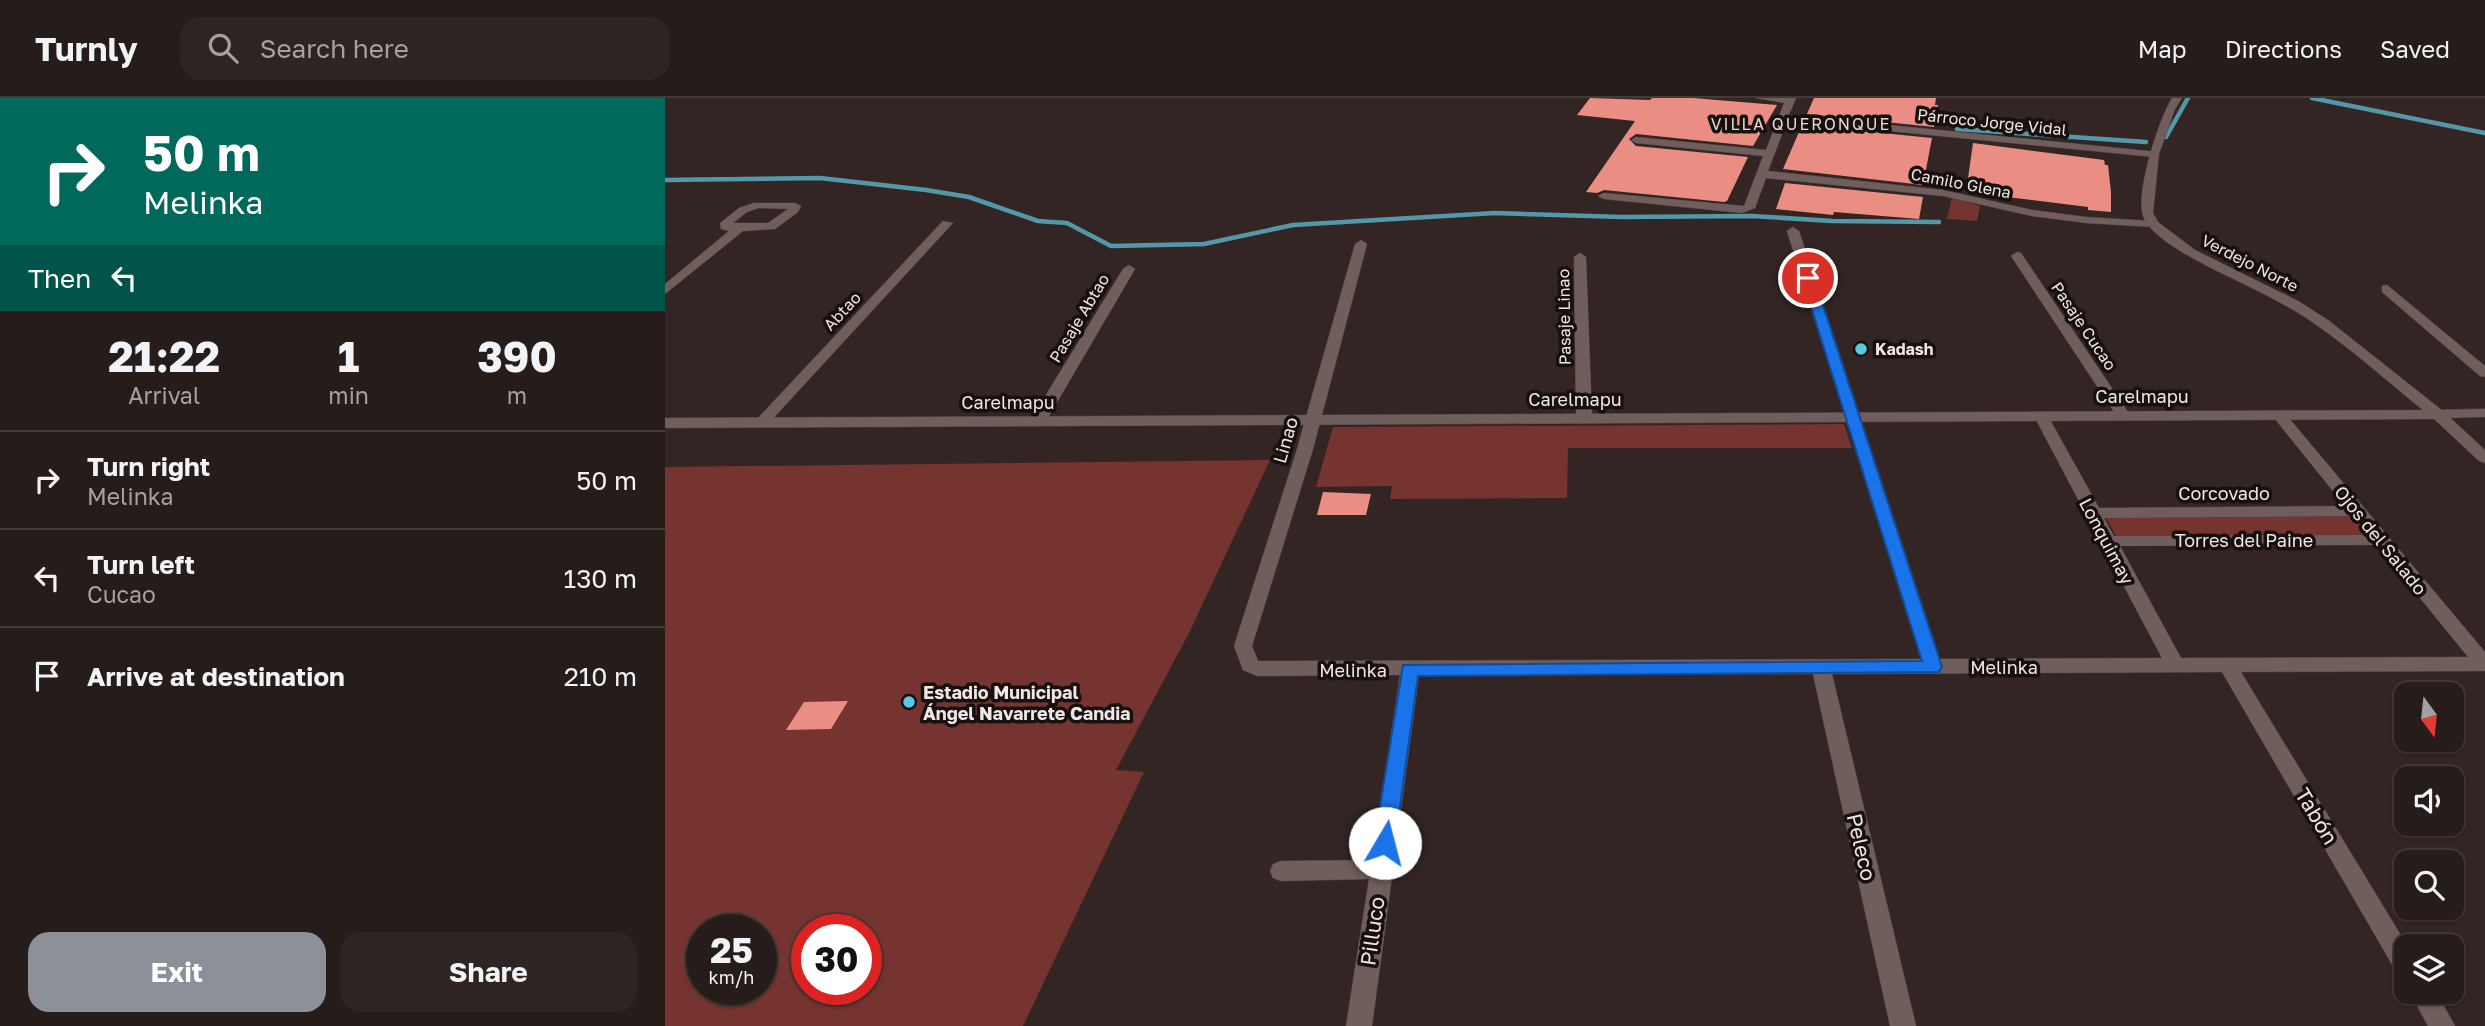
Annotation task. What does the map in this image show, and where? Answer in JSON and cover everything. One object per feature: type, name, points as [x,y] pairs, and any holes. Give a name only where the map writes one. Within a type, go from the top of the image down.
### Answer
[{"type":"street","points":[[1604,196],[1742,210],[1749,208],[1791,99],[1761,98]]},
{"type":"street","points":[[2153,224],[2147,213],[2154,154],[2170,109],[2177,98]]},
{"type":"street","name":"Párroco Jorge Vidal","points":[[1785,118],[2154,154]]},
{"type":"street","points":[[1636,140],[1770,154]]},
{"type":"street","name":"Camilo Glena","points":[[1762,174],[1943,193],[2020,210],[2086,220],[2153,224]]},
{"type":"street","points":[[665,290],[738,229],[771,228],[795,210],[795,206],[749,207],[724,225],[729,229],[738,229]]},
{"type":"street","name":"Abtao","points":[[762,422],[947,223]]},
{"type":"street","name":"Verdejo Norte","points":[[2153,224],[2191,253],[2314,317],[2438,414],[2485,458]]},
{"type":"street","points":[[1793,231],[1933,667]]},
{"type":"street","name":"Linao","points":[[1243,646],[1313,419],[1361,244]]},
{"type":"street","name":"Pasaje Cucao","points":[[2017,256],[2123,415]]},
{"type":"street","name":"Pasaje Linao","points":[[1580,257],[1584,418]]},
{"type":"street","name":"Pasaje Abtao","points":[[1038,421],[1129,269]]},
{"type":"street","points":[[2387,289],[2485,373]]},
{"type":"street","name":"Ojos del Salado","points":[[2278,414],[2484,664]]},
{"type":"street","name":"Carelmapu","points":[[665,423],[2485,414]]},
{"type":"street","name":"Lonquimay","points":[[2041,416],[2175,666]]},
{"type":"street","name":"Corcovado","points":[[2092,513],[2357,511]]},
{"type":"street","name":"Torres del Paine","points":[[2106,541],[2381,540]]},
{"type":"street","name":"Melinka","points":[[1243,646],[1250,665],[1269,671],[2484,664]]},
{"type":"street","name":"Tabón","points":[[2228,666],[2394,945]]},
{"type":"street","name":"Peleco","points":[[1821,667],[1903,1026]]},
{"type":"street","name":"Pilluco","points":[[1359,1026],[1410,670]]},
{"type":"street","points":[[1281,871],[1381,869]]},
{"type":"street","points":[[2429,1004],[2442,1026]]},
{"type":"shaded area","points":[[1952,197],[1980,206],[1977,221],[1947,219]]},
{"type":"shaded area","points":[[1844,424],[1852,448],[1568,448],[1567,498],[1390,499],[1392,486],[1316,487],[1333,427]]},
{"type":"shaded area","name":"Estadio Municipal Ángel Navarrete Candia","points":[[1270,460],[1189,633],[1116,770],[1144,772],[1023,1026],[665,1026],[665,467]]},
{"type":"shaded area","points":[[2105,516],[2352,516],[2368,535],[2116,536]]},
{"type":"building","points":[[1590,98],[1693,98],[1777,105],[1753,146],[1636,134],[1629,139],[1636,146],[1748,157],[1727,201],[1724,202],[1604,190],[1597,193],[1586,192],[1635,121],[1577,115]]},
{"type":"building","points":[[1814,98],[1936,98],[1935,105],[1938,105],[1934,127],[1807,114]]},
{"type":"building","points":[[1802,125],[1932,138],[1923,185],[1783,169]]},
{"type":"building","points":[[1973,143],[2104,160],[2105,165],[2108,165],[2111,212],[1966,192]]},
{"type":"building","points":[[1785,183],[1923,197],[1919,219],[1776,209]]},
{"type":"building","points":[[1323,492],[1371,494],[1366,515],[1317,515]]},
{"type":"building","points":[[848,701],[831,729],[786,730],[804,702]]},
{"type":"waterway","points":[[2166,137],[2188,98]]},
{"type":"waterway","points":[[2312,98],[2485,133]]},
{"type":"waterway","points":[[1957,129],[2146,142]]},
{"type":"waterway","points":[[665,180],[820,178],[926,190],[969,197],[1038,221],[1067,223],[1111,246],[1204,244],[1293,225],[1495,213],[1622,217],[1752,216],[1832,221],[1939,222]]},
{"type":"place","name":"Kadash","points":[[1861,349]]},
{"type":"place","name":"Estadio Municipal Ángel Navarrete Candia","points":[[909,702]]},
{"type":"district","name":"VILLA QUERONQUE","points":[[1801,124]]},
{"type":"route","points":[[1385,843],[1410,670],[1933,667],[1808,278]]}]
